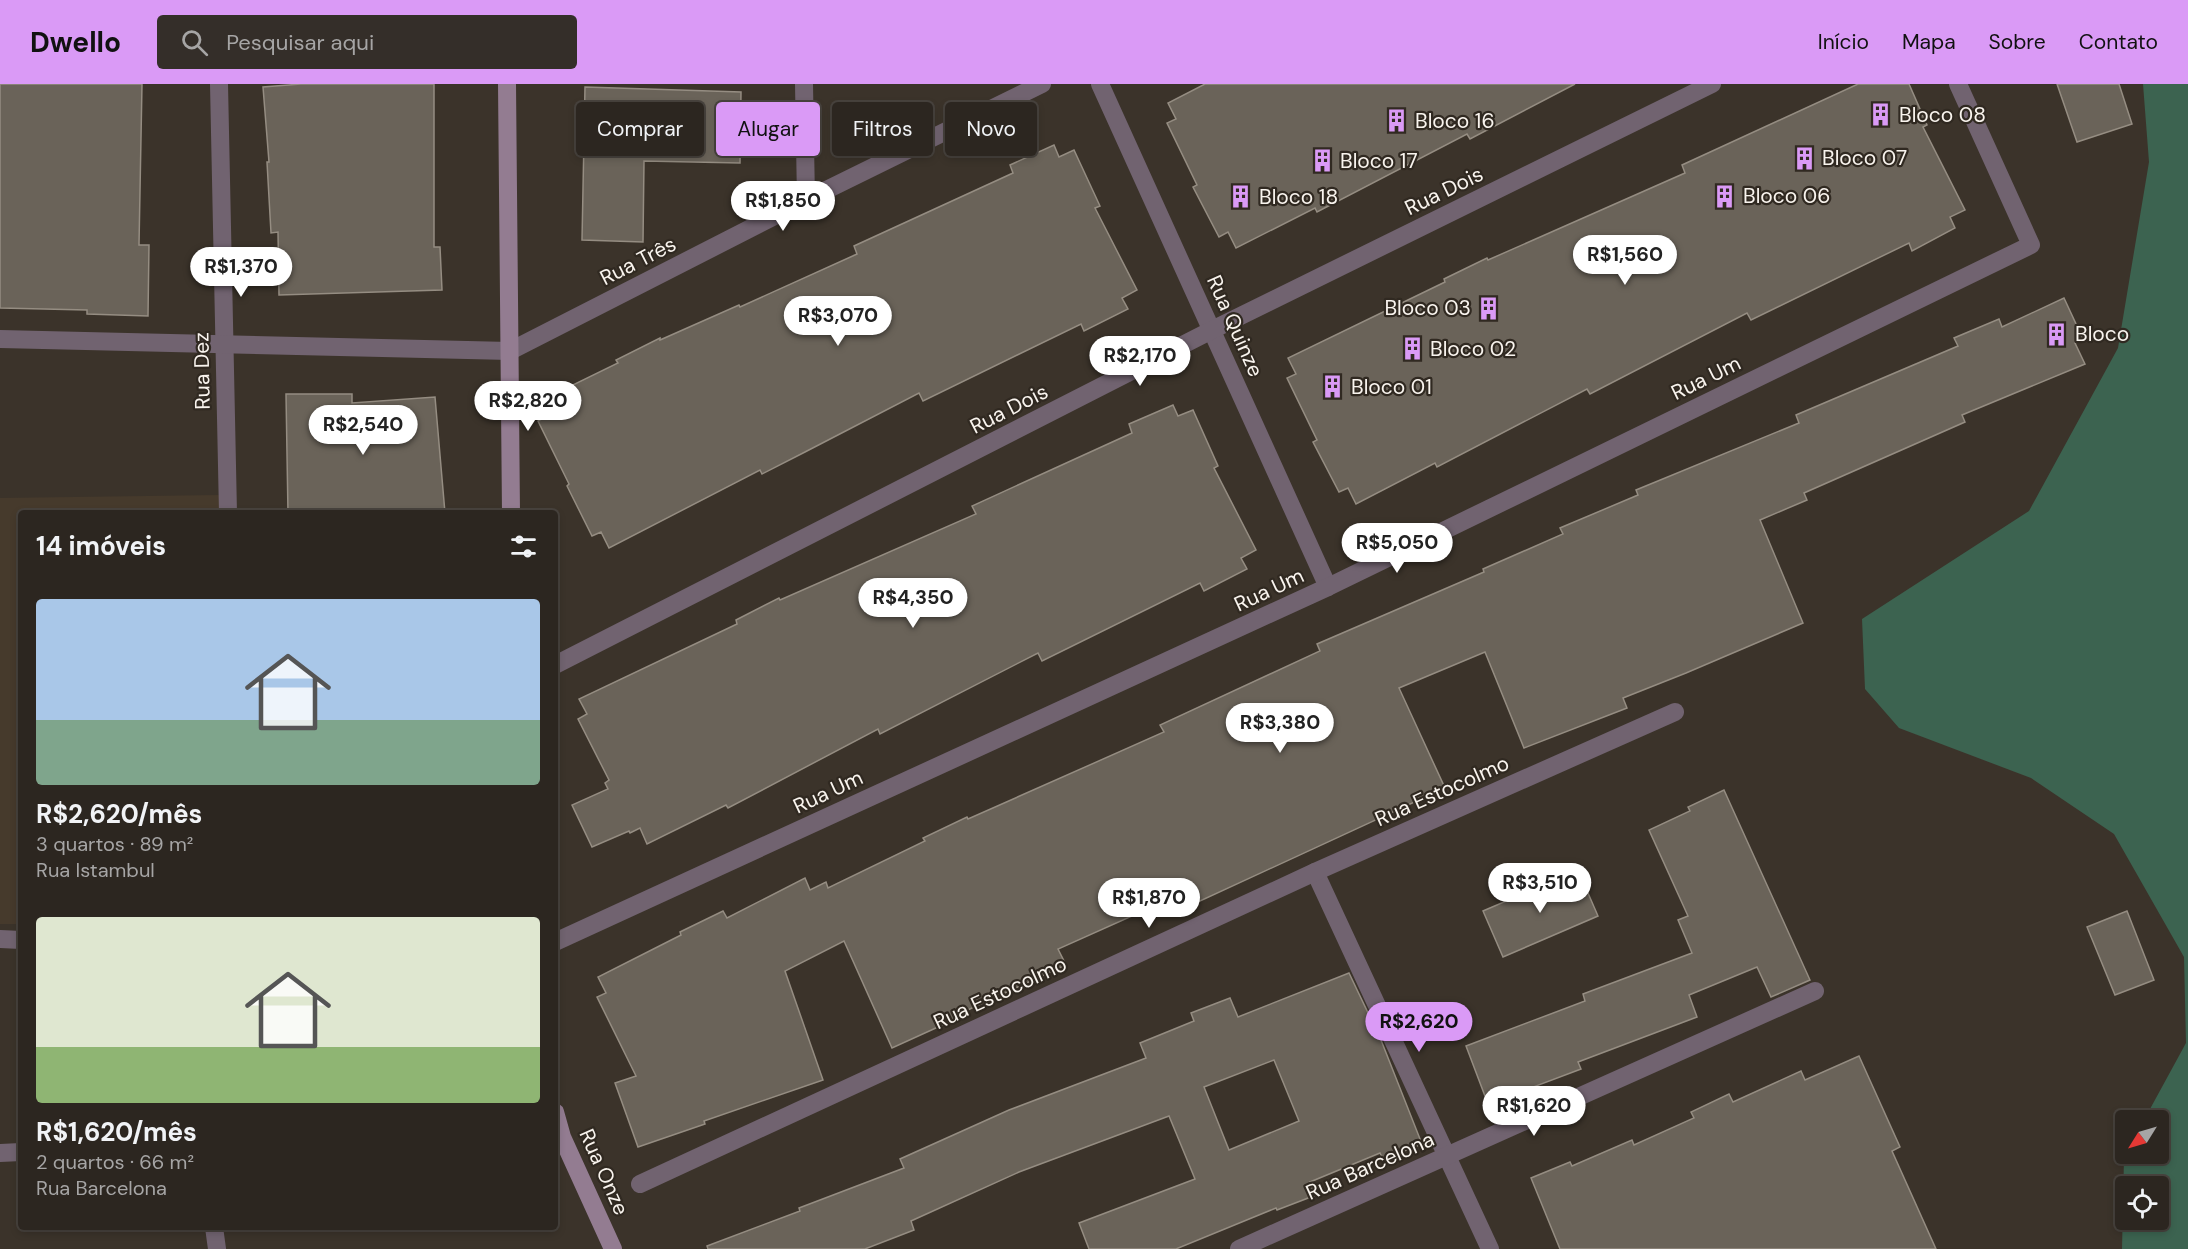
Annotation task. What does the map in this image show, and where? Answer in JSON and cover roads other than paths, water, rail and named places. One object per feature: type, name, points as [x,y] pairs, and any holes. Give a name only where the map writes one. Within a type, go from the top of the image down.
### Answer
[{"type":"street","name":"Rua Dez","points":[[219,84],[228,510]]},
{"type":"street","points":[[507,84],[511,510]]},
{"type":"street","points":[[804,84],[806,200]]},
{"type":"street","name":"Rua Três","points":[[0,339],[510,351],[806,200],[1042,84]]},
{"type":"street","name":"Rua Quinze","points":[[1100,84],[1329,587]]},
{"type":"street","name":"Rua Dois","points":[[558,663],[1212,330],[1712,84]]},
{"type":"street","name":"Rua Um","points":[[558,941],[1329,587],[2031,245],[1958,84]]},
{"type":"street","name":"Rua Estocolmo","points":[[640,1184],[1315,872],[1675,712]]},
{"type":"street","points":[[1315,872],[1490,1249]]},
{"type":"street","points":[[0,939],[18,940]]},
{"type":"street","name":"Rua Barcelona","points":[[1239,1249],[1815,991]]},
{"type":"street","name":"Rua Onze","points":[[558,1123],[562,1137],[613,1249]]},
{"type":"street","points":[[0,1153],[18,1152]]},
{"type":"street","points":[[214,1230],[217,1249]]},
{"type":"place","name":"Bloco 08","points":[[1881,115]]},
{"type":"place","name":"Bloco 16","points":[[1397,121]]},
{"type":"place","name":"Bloco 07","points":[[1804,158]]},
{"type":"place","name":"Bloco 17","points":[[1322,161]]},
{"type":"place","name":"Bloco 06","points":[[1725,196]]},
{"type":"place","name":"Bloco 18","points":[[1241,197]]},
{"type":"place","name":"Bloco 03","points":[[1489,308]]},
{"type":"place","name":"Bloco","points":[[2057,334]]},
{"type":"place","name":"Bloco 02","points":[[1412,349]]},
{"type":"place","name":"Bloco 01","points":[[1333,387]]}]
